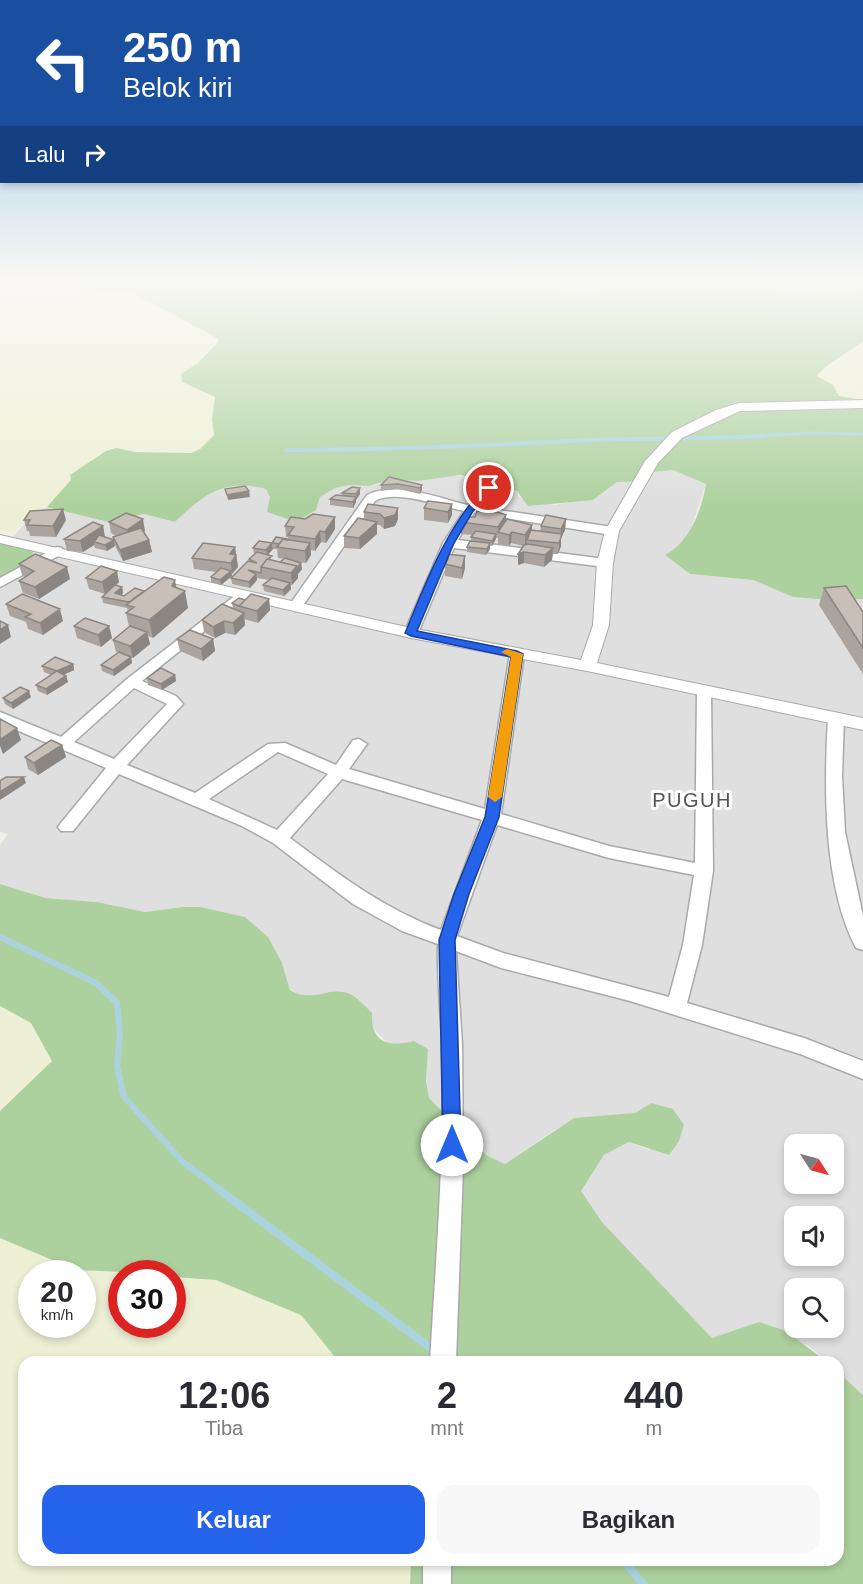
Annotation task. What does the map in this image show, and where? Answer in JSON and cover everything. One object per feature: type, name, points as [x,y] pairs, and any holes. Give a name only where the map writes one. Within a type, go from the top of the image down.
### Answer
[{"type":"street","points":[[587,666],[601,625],[605,563],[612,531],[652,461],[673,439],[720,413],[739,407],[863,404]]},
{"type":"street","points":[[411,633],[449,543],[469,509],[489,488]]},
{"type":"street","points":[[295,607],[348,529],[377,494],[400,493],[469,509],[612,531]]},
{"type":"street","points":[[0,539],[411,633],[587,666],[863,724]]},
{"type":"street","points":[[449,543],[605,563]]},
{"type":"street","points":[[0,583],[57,551]]},
{"type":"street","points":[[64,743],[132,682],[241,595]]},
{"type":"street","points":[[442,1356],[452,1168],[452,1045],[447,987],[447,940],[460,899],[492,817],[517,654]]},
{"type":"street","points":[[67,827],[116,767],[175,704],[171,699],[132,682]]},
{"type":"street","points":[[675,1007],[693,945],[704,871],[702,738],[704,692]]},
{"type":"street","points":[[0,717],[197,799],[279,839],[374,909],[447,940],[501,960],[591,981],[804,1047],[863,1070]]},
{"type":"street","points":[[836,718],[832,801],[835,828],[849,908],[863,943]]},
{"type":"street","points":[[279,839],[339,772],[359,744]]},
{"type":"street","points":[[197,799],[229,780],[274,747],[339,772],[609,852],[704,871]]},
{"type":"street","points":[[437,1584],[438,1566]]},
{"type":"shaded area","points":[[673,470],[706,484],[689,535],[678,548],[689,574],[753,580],[793,597],[830,600],[863,599],[863,1395],[844,1378],[844,1356],[820,1356],[808,1345],[735,1332],[712,1338],[602,1222],[580,1191],[604,1155],[630,1142],[649,1150],[651,1103],[635,1113],[615,1115],[556,1129],[505,1164],[486,1155],[429,1098],[426,1081],[428,1049],[414,1041],[394,1045],[386,1042],[374,1029],[372,1021],[325,993],[307,997],[298,994],[290,989],[282,963],[182,907],[145,912],[97,902],[46,898],[0,884],[0,845],[8,834],[0,832],[0,577],[30,560],[8,543],[32,514],[47,507],[108,522],[144,514],[175,522],[196,502],[218,488],[247,484],[266,489],[270,497],[320,497],[335,488],[349,485],[369,486],[392,479],[449,475],[486,479],[517,491],[519,497],[555,505],[575,500],[593,500],[617,482],[648,481],[653,472]]},
{"type":"green space","points":[[0,358],[204,358],[182,383],[215,397],[212,419],[214,435],[200,449],[191,453],[135,452],[116,448],[98,455],[47,507],[32,514],[12,534],[0,531]]},
{"type":"green space","points":[[203,358],[839,358],[817,376],[833,385],[839,396],[863,400],[863,599],[830,600],[793,597],[753,580],[690,574],[665,555],[688,534],[701,505],[706,484],[673,470],[653,472],[649,481],[617,482],[593,500],[528,506],[517,491],[485,479],[460,475],[418,481],[392,479],[369,486],[349,485],[335,488],[320,497],[316,510],[296,522],[267,512],[270,497],[266,489],[252,486],[227,487],[216,491],[196,503],[175,522],[144,514],[108,522],[47,507],[71,480],[70,475],[106,451],[116,448],[136,452],[191,453],[200,449],[214,435],[212,419],[215,397],[182,382],[181,374]]},
{"type":"green space","points":[[843,358],[863,358],[863,400],[839,396],[817,376],[822,368]]},
{"type":"green space","points":[[0,543],[34,550],[30,561],[0,577]]},
{"type":"green space","points":[[0,884],[46,898],[97,902],[145,912],[200,907],[245,917],[268,937],[282,963],[290,990],[306,995],[335,992],[350,994],[372,1013],[375,1031],[383,1041],[397,1044],[414,1041],[428,1049],[426,1081],[429,1098],[486,1155],[505,1164],[574,1118],[635,1113],[651,1103],[673,1109],[684,1125],[679,1141],[669,1155],[629,1142],[604,1155],[581,1191],[602,1222],[712,1338],[759,1322],[784,1330],[784,1338],[795,1338],[819,1356],[334,1356],[301,1315],[216,1280],[186,1278],[186,1260],[108,1260],[108,1271],[96,1271],[96,1260],[52,1260],[0,1238],[0,1111],[52,1061],[31,1023],[0,1006]]},
{"type":"green space","points":[[0,1006],[31,1023],[52,1061],[0,1111]]},
{"type":"green space","points":[[0,1238],[52,1260],[18,1260],[18,1338],[96,1338],[96,1271],[108,1272],[108,1338],[186,1338],[186,1278],[216,1280],[301,1315],[334,1356],[18,1356],[18,1566],[411,1566],[410,1584],[0,1584]]},
{"type":"green space","points":[[844,1378],[863,1395],[863,1584],[410,1584],[411,1566],[844,1566]]},
{"type":"building","points":[[389,477],[422,485],[420,488],[398,484],[381,485]]},
{"type":"building","points":[[245,486],[249,491],[227,495],[225,489]]},
{"type":"building","points":[[352,487],[360,488],[356,494],[342,493]]},
{"type":"building","points":[[336,495],[356,497],[353,502],[330,499]]},
{"type":"building","points":[[428,501],[452,504],[448,512],[424,508]]},
{"type":"building","points":[[368,504],[398,508],[395,515],[384,518],[380,514],[364,512]]},
{"type":"building","points":[[63,509],[53,526],[27,525],[30,520],[24,520],[30,511]]},
{"type":"building","points":[[491,510],[506,515],[498,527],[461,522],[465,517],[475,517],[477,511]]},
{"type":"building","points":[[126,513],[143,519],[127,530],[109,522]]},
{"type":"building","points":[[313,514],[335,517],[325,532],[320,531],[315,539],[288,535],[294,527],[285,526],[291,517],[305,519]]},
{"type":"building","points":[[546,515],[566,519],[561,529],[541,526]]},
{"type":"building","points":[[358,518],[377,522],[359,538],[344,536]]},
{"type":"building","points":[[507,519],[532,525],[525,535],[498,532]]},
{"type":"building","points":[[93,522],[103,526],[80,541],[64,539]]},
{"type":"building","points":[[141,528],[149,540],[120,550],[113,537]]},
{"type":"building","points":[[531,530],[562,534],[559,543],[527,540]]},
{"type":"building","points":[[476,531],[496,534],[492,541],[471,537]]},
{"type":"building","points":[[99,535],[114,540],[105,545],[94,542]]},
{"type":"building","points":[[276,537],[287,540],[283,539],[279,544],[272,543]]},
{"type":"building","points":[[283,539],[310,543],[305,551],[277,547]]},
{"type":"building","points":[[259,541],[272,543],[266,550],[253,548]]},
{"type":"building","points":[[470,541],[490,543],[487,549],[467,547]]},
{"type":"building","points":[[203,543],[235,547],[230,554],[236,555],[231,563],[192,558]]},
{"type":"building","points":[[524,545],[553,548],[545,555],[524,552],[518,554]]},
{"type":"building","points":[[257,552],[272,556],[261,567],[261,573],[248,570],[256,574],[249,582],[231,578],[248,561],[257,563],[249,559]]},
{"type":"building","points":[[35,554],[67,567],[35,587],[19,581],[34,571],[19,564]]},
{"type":"building","points":[[445,554],[465,556],[462,568],[445,564],[448,559],[445,558]]},
{"type":"building","points":[[285,558],[301,563],[297,568],[297,566],[280,562]]},
{"type":"building","points":[[267,559],[297,566],[291,573],[261,567]]},
{"type":"building","points":[[101,566],[117,571],[102,582],[86,578]]},
{"type":"building","points":[[221,568],[231,571],[220,580],[211,577]]},
{"type":"building","points":[[164,577],[175,580],[172,586],[185,591],[149,620],[126,613],[134,607],[126,605]]},
{"type":"building","points":[[272,578],[290,583],[283,590],[263,585]]},
{"type":"building","points":[[115,585],[122,587],[115,593],[124,596],[135,588],[144,591],[129,602],[102,597]]},
{"type":"building","points":[[846,586],[863,612],[863,648],[824,588]]},
{"type":"building","points":[[22,594],[60,609],[40,623],[25,617],[31,614],[6,604]]},
{"type":"building","points":[[251,594],[269,599],[257,611],[239,606]]},
{"type":"building","points":[[239,598],[245,600],[239,606],[232,603]]},
{"type":"building","points":[[222,604],[244,613],[233,623],[224,621],[213,627],[202,620]]},
{"type":"building","points":[[85,618],[109,626],[98,635],[74,626]]},
{"type":"building","points":[[0,621],[8,625],[0,630]]},
{"type":"building","points":[[130,626],[147,632],[130,646],[113,640]]},
{"type":"building","points":[[190,630],[213,639],[201,649],[177,639]]},
{"type":"building","points":[[119,652],[131,657],[113,670],[101,665]]},
{"type":"building","points":[[55,657],[73,664],[57,671],[42,666]]},
{"type":"building","points":[[161,668],[175,675],[161,684],[147,678]]},
{"type":"building","points":[[57,671],[66,676],[46,689],[36,685]]},
{"type":"building","points":[[20,687],[29,691],[11,703],[3,698]]},
{"type":"building","points":[[0,719],[17,728],[0,740]]},
{"type":"building","points":[[51,740],[62,745],[34,763],[25,757]]},
{"type":"building","points":[[6,777],[24,777],[0,792],[0,781]]},
{"type":"waterway","points":[[738,437],[809,433],[863,434]]},
{"type":"waterway","points":[[286,450],[762,436]]},
{"type":"waterway","points":[[0,937],[96,983],[117,1003],[120,1034],[117,1066],[124,1097],[183,1162],[219,1189]]},
{"type":"waterway","points":[[217,1188],[436,1352]]},
{"type":"waterway","points":[[628,1566],[643,1584]]},
{"type":"slow traffic","points":[[495,797],[517,654],[507,652]]},
{"type":"district","name":"PUGUH","points":[[692,800]]},
{"type":"route","points":[[452,1145],[452,1045],[447,987],[447,940],[456,910],[492,817],[517,654],[411,633],[449,543],[469,509],[489,488]]}]
